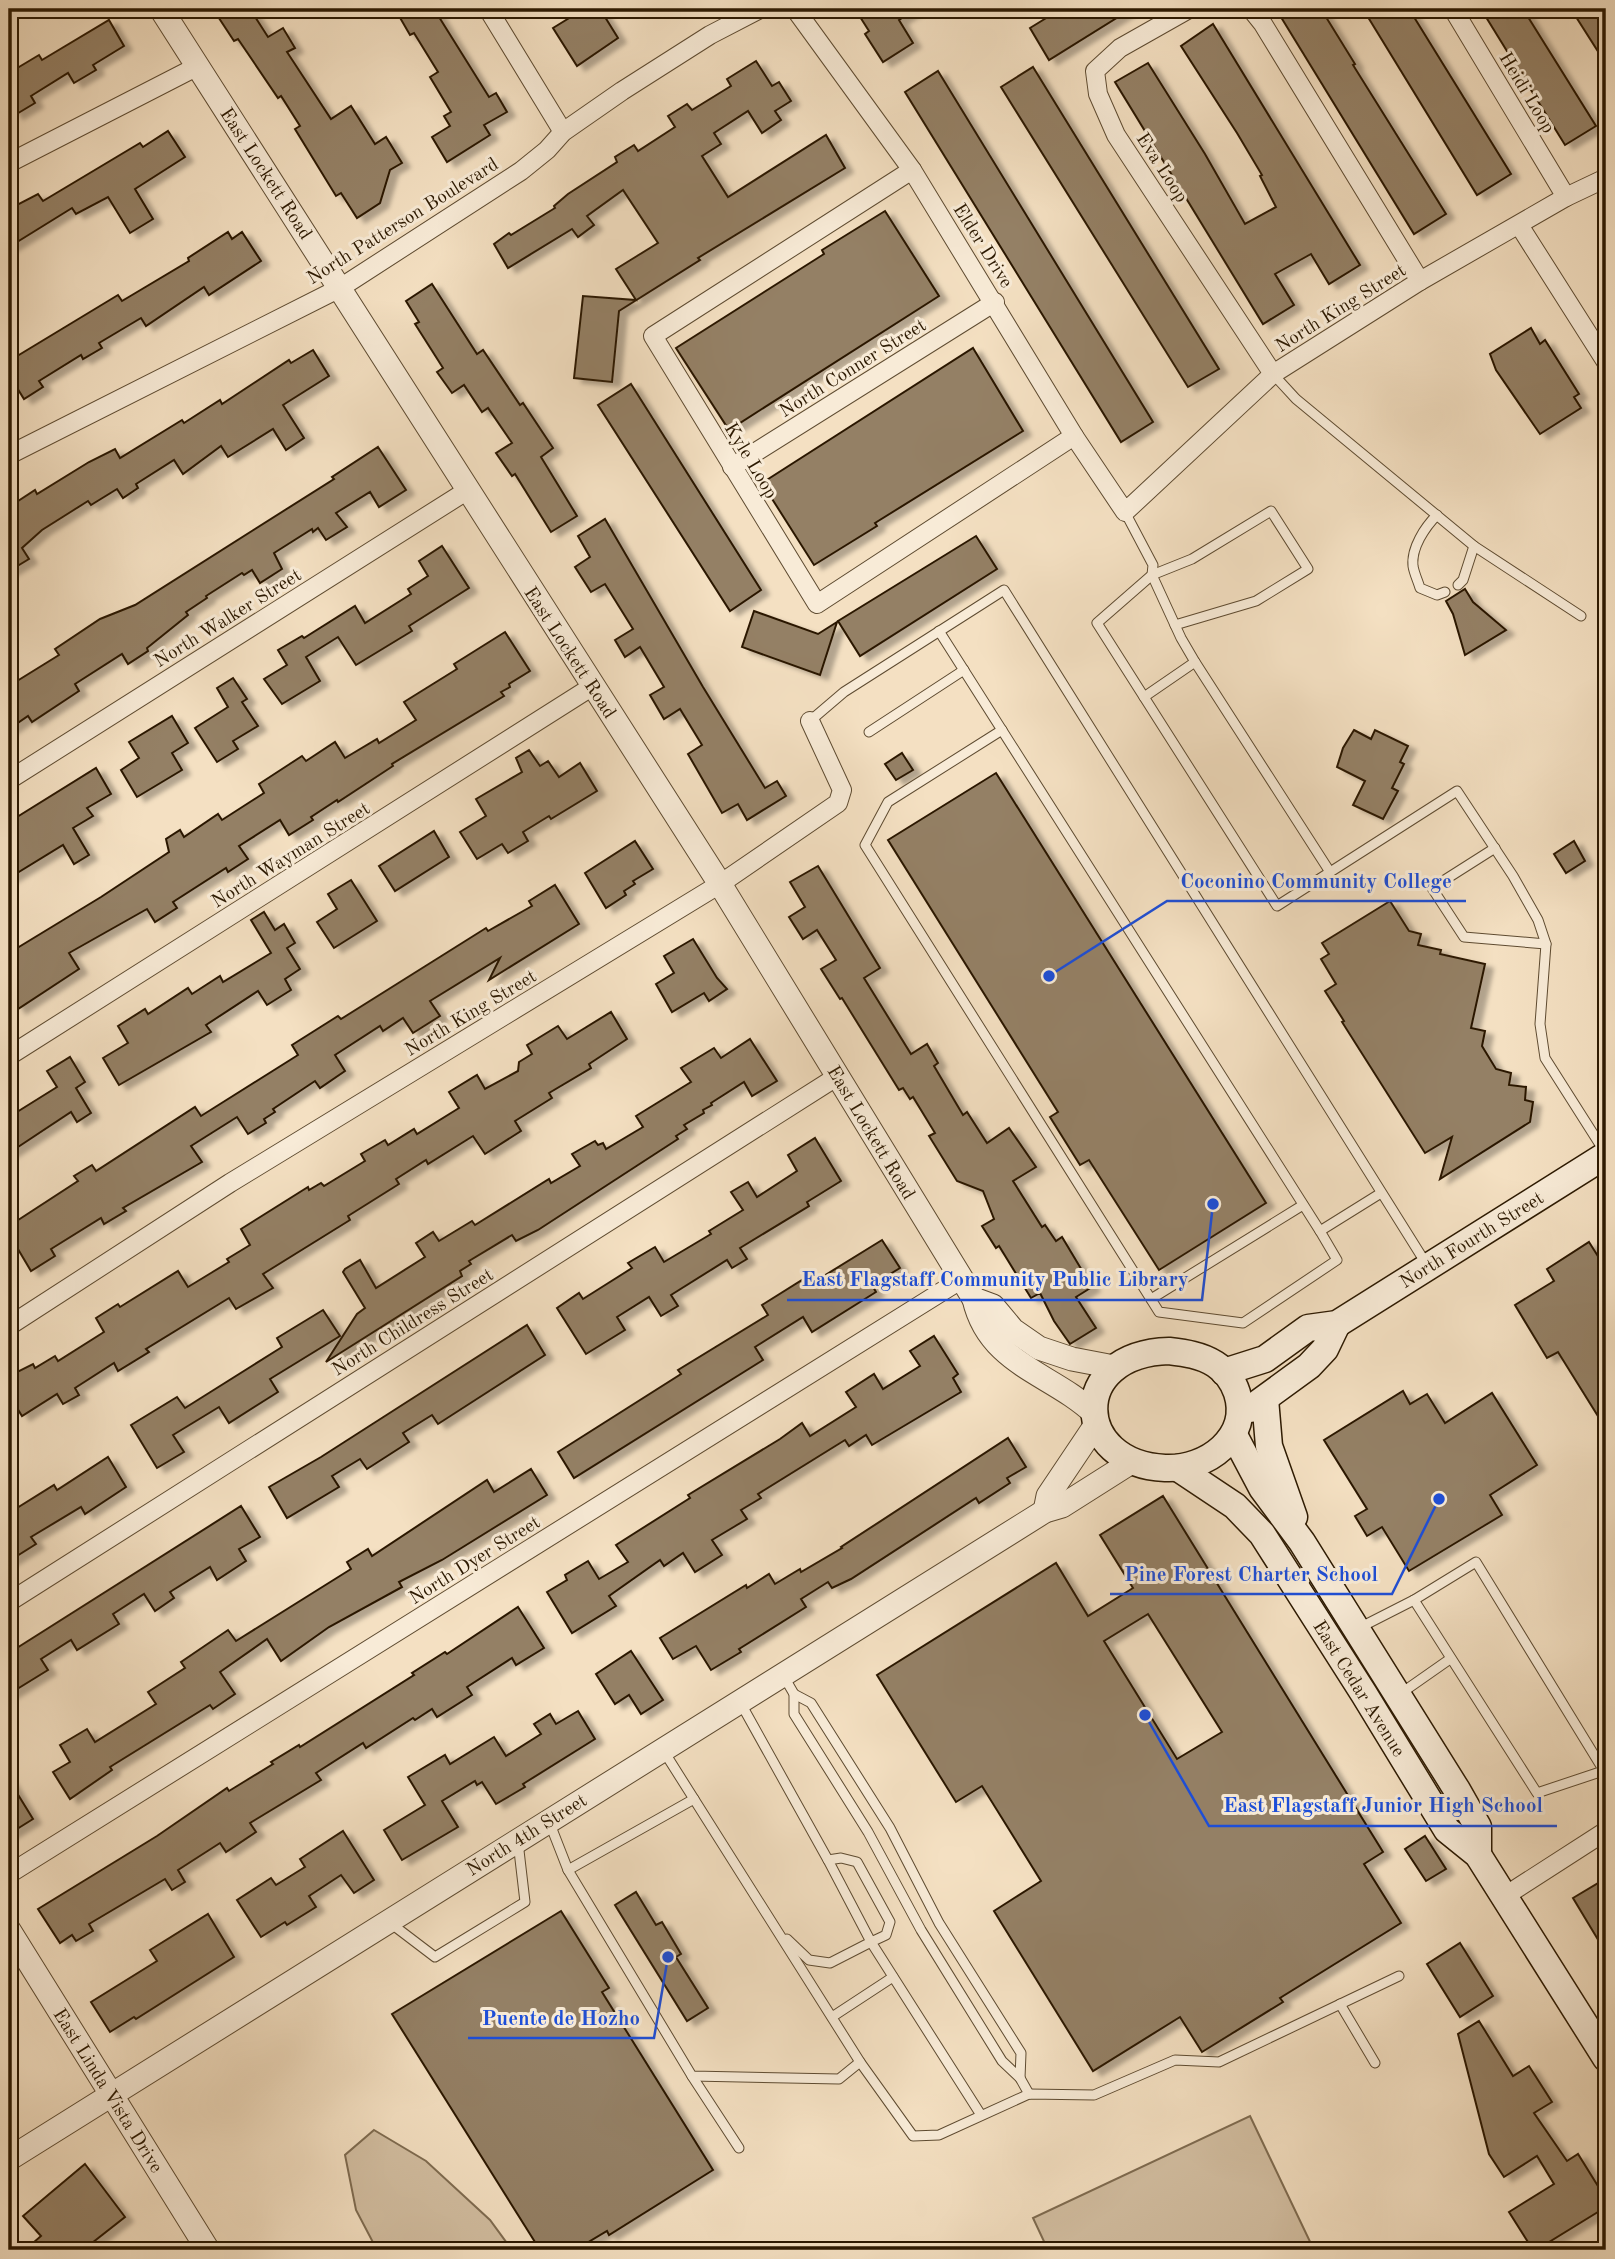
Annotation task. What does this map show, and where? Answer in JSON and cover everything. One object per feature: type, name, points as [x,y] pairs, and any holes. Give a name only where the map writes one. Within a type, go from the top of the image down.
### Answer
[{"type":"main road","name":"North Fourth Street","points":[[1224,1371],[1265,1359],[1308,1328],[1337,1324],[1606,1154]]},
{"type":"main road","name":"North Fourth Street","points":[[1237,1425],[1265,1399],[1309,1366],[1325,1349],[1337,1324]]},
{"type":"main road","points":[[1169,1351],[1202,1358],[1224,1371],[1240,1403],[1237,1425],[1216,1453],[1203,1462],[1178,1468],[1155,1467],[1133,1461],[1108,1445],[1101,1435],[1096,1418],[1098,1389],[1106,1374],[1114,1367],[1137,1356],[1169,1351]]},
{"type":"main road","points":[[1265,1399],[1269,1446],[1302,1542]]},
{"type":"main road","name":"East Cedar Avenue","points":[[1237,1425],[1262,1488],[1302,1542],[1478,1827],[1478,1855]]},
{"type":"main road","name":"East Cedar Avenue","points":[[1178,1468],[1235,1506],[1262,1534],[1447,1830],[1478,1855],[1606,2058]]},
{"type":"street","name":"East Lockett Road","points":[[161,9],[720,884],[974,1299],[979,1319],[1007,1354],[1083,1402],[1096,1418]]},
{"type":"street","points":[[488,9],[563,132]]},
{"type":"street","name":"North Patterson Boulevard","points":[[9,454],[340,288],[521,171],[547,150],[563,132],[621,91],[710,35],[760,9]]},
{"type":"street","name":"Elder Drive","points":[[795,9],[912,170],[995,302],[1074,436],[1125,512]]},
{"type":"street","name":"Eva Loop","points":[[1189,9],[1120,47],[1095,71],[1098,94],[1116,135],[1273,374]]},
{"type":"street","points":[[1251,9],[1263,24],[1420,281]]},
{"type":"street","name":"Heidi Loop","points":[[1452,9],[1566,197]]},
{"type":"street","points":[[9,163],[198,66]]},
{"type":"street","name":"Kyle Loop","points":[[912,170],[653,336],[732,467],[817,604],[1074,436]]},
{"type":"street","name":"North King Street","points":[[1125,512],[1273,374],[1420,281],[1566,197],[1606,178]]},
{"type":"street","points":[[1519,225],[1606,362]]},
{"type":"street","name":"North Conner Street","points":[[732,467],[995,302]]},
{"type":"street","name":"North Walker Street","points":[[9,780],[468,489]]},
{"type":"street","name":"North Wayman Street","points":[[9,1056],[593,686]]},
{"type":"street","name":"North King Street","points":[[9,1326],[230,1183],[720,884],[838,803],[842,790],[810,721]]},
{"type":"street","name":"North Childress Street","points":[[9,1602],[838,1076]]},
{"type":"street","name":"North Dyer Street","points":[[9,1874],[962,1279]]},
{"type":"street","name":"East Lockett Road","points":[[974,1299],[993,1306],[1013,1330],[1039,1348],[1072,1360],[1114,1367]]},
{"type":"street","points":[[1045,1511],[1048,1496],[1096,1418]]},
{"type":"street","name":"North 4th Street","points":[[9,2159],[782,1674],[1045,1511],[1062,1506],[1133,1461]]},
{"type":"street","points":[[1505,1896],[1606,1831]]},
{"type":"street","name":"East Linda Vista Drive","points":[[9,1930],[208,2250]]},
{"type":"lane","points":[[1273,374],[1297,399],[1474,546],[1581,616]]},
{"type":"lane","points":[[1175,625],[1256,601],[1308,569],[1271,511],[1192,559],[1152,575],[1097,623],[1277,905],[1457,791],[1538,920],[1546,944],[1540,1024],[1545,1058],[1606,1154]]},
{"type":"lane","points":[[1125,512],[1153,565],[1152,575],[1195,662],[1330,872]]},
{"type":"lane","points":[[1437,515],[1417,544],[1413,564],[1420,588],[1437,595],[1445,592]]},
{"type":"lane","points":[[1458,585],[1463,580],[1474,546]]},
{"type":"lane","name":"North King Street","points":[[810,721],[844,692],[1004,590],[1381,1193]]},
{"type":"lane","points":[[939,631],[964,670],[1303,1205],[1320,1231],[1338,1260],[1243,1322],[1159,1312],[865,845],[888,802],[1002,730]]},
{"type":"lane","points":[[1144,697],[1195,662]]},
{"type":"lane","points":[[869,732],[964,670]]},
{"type":"lane","points":[[1495,848],[1432,888],[1464,937],[1546,944]]},
{"type":"lane","points":[[1320,1231],[1381,1193],[1427,1267]]},
{"type":"lane","points":[[1151,1299],[1303,1205]]},
{"type":"lane","points":[[1357,1629],[1414,1600],[1476,1562],[1605,1771],[1537,1793],[1414,1600]]},
{"type":"lane","points":[[1398,1695],[1450,1658]]},
{"type":"lane","points":[[782,1674],[794,1694],[794,1714],[868,1832],[921,1930],[1002,2062],[1020,2078],[1029,2094]]},
{"type":"lane","points":[[794,1694],[811,1703],[890,1828],[939,1923],[1021,2053],[1020,2078]]},
{"type":"lane","points":[[739,1701],[871,1942],[981,2115]]},
{"type":"lane","points":[[663,1749],[860,2062],[913,2136],[939,2136],[1029,2094],[1094,2095],[1175,2060],[1219,2062],[1399,1976]]},
{"type":"lane","points":[[568,1870],[694,1799]]},
{"type":"lane","points":[[548,1820],[568,1870],[691,2076],[739,2148]]},
{"type":"lane","points":[[387,1921],[435,1957],[526,1902],[518,1839]]},
{"type":"lane","points":[[776,1928],[809,1960],[830,1963],[886,1935],[890,1923],[857,1863],[841,1858],[828,1860]]},
{"type":"lane","points":[[832,2017],[894,1977]]},
{"type":"lane","points":[[1340,2004],[1375,2063]]},
{"type":"lane","points":[[691,2076],[839,2078],[860,2062]]},
{"type":"shaded area","points":[[1250,2116],[1314,2250],[1048,2250],[1033,2218]]},
{"type":"shaded area","points":[[374,2130],[426,2161],[490,2220],[512,2250],[377,2250],[356,2210],[345,2155]]},
{"type":"building","points":[[213,9],[250,9],[268,37],[283,28],[295,48],[287,52],[331,119],[351,106],[375,144],[386,137],[402,163],[390,170],[380,203],[357,218],[341,193],[336,196],[295,129],[300,126],[281,96],[278,98],[238,39],[234,41]]},
{"type":"building","points":[[395,9],[434,9],[489,97],[496,93],[507,112],[484,125],[490,135],[447,162],[432,137],[450,126],[444,116],[451,112],[430,77],[438,72],[414,33],[410,35]]},
{"type":"building","points":[[584,9],[600,9],[618,38],[577,66],[553,28]]},
{"type":"building","points":[[855,9],[916,9],[899,20],[913,43],[883,62],[865,34],[869,31]]},
{"type":"building","points":[[1061,9],[1131,9],[1049,60],[1030,28]]},
{"type":"building","points":[[1276,9],[1321,9],[1446,214],[1414,234]]},
{"type":"building","points":[[1363,9],[1409,9],[1511,174],[1477,195]]},
{"type":"building","points":[[1481,9],[1523,9],[1596,126],[1565,145]]},
{"type":"building","points":[[1571,9],[1606,9],[1606,64]]},
{"type":"building","points":[[109,20],[124,46],[93,65],[96,70],[74,83],[68,73],[31,96],[35,103],[15,115],[9,105],[9,73],[39,55],[42,60]]},
{"type":"building","points":[[1213,24],[1360,265],[1329,284],[1311,254],[1275,274],[1294,305],[1263,324],[1115,82],[1148,63],[1245,224],[1276,207],[1260,176],[1262,175],[1181,46]]},
{"type":"building","points":[[756,61],[772,86],[779,82],[791,101],[775,111],[781,120],[762,133],[748,111],[714,133],[721,144],[702,156],[728,197],[826,135],[845,168],[698,258],[700,260],[619,311],[612,382],[574,378],[583,296],[636,300],[616,269],[658,243],[623,190],[587,216],[594,225],[578,237],[572,229],[508,268],[494,244],[555,208],[568,194],[617,162],[615,157],[634,145],[638,151],[675,127],[668,116],[687,104],[692,110],[731,86],[727,79]]},
{"type":"building","points":[[1033,67],[1219,369],[1188,387],[1001,87]]},
{"type":"building","points":[[938,71],[1153,422],[1121,442],[905,92]]},
{"type":"building","points":[[168,131],[185,157],[135,189],[153,219],[130,233],[108,197],[76,214],[72,208],[9,247],[9,209],[38,194],[43,201],[140,143],[143,147]]},
{"type":"building","points":[[885,211],[939,296],[729,430],[676,348],[824,254],[822,250]]},
{"type":"building","points":[[228,232],[232,239],[242,232],[261,261],[209,295],[204,287],[146,326],[141,318],[99,343],[102,348],[83,359],[81,355],[39,381],[43,387],[24,399],[9,375],[9,361],[118,295],[122,301],[189,261],[188,258]]},
{"type":"building","points":[[432,284],[477,354],[483,350],[553,448],[541,457],[577,516],[551,532],[515,474],[512,476],[496,453],[512,443],[488,408],[482,412],[464,385],[452,393],[437,372],[443,368],[415,324],[419,322],[406,301]]},
{"type":"building","points":[[1531,328],[1540,344],[1545,340],[1579,394],[1574,397],[1581,408],[1540,434],[1496,370],[1490,354]]},
{"type":"building","points":[[973,348],[1023,431],[875,523],[877,526],[814,565],[762,483]]},
{"type":"building","points":[[313,350],[329,376],[283,405],[304,438],[286,450],[273,429],[228,457],[221,446],[183,474],[174,460],[136,484],[138,488],[123,498],[117,489],[91,505],[88,501],[42,530],[22,548],[29,559],[9,571],[9,507],[35,490],[37,494],[115,449],[120,458],[182,420],[184,423],[220,400],[222,404],[289,360],[291,363]]},
{"type":"building","points":[[631,384],[761,590],[730,611],[598,405]]},
{"type":"building","points":[[378,447],[406,490],[379,507],[370,492],[336,513],[347,527],[326,540],[318,528],[313,532],[312,529],[274,553],[282,569],[260,583],[252,570],[244,575],[242,573],[186,612],[188,615],[147,648],[148,651],[128,664],[122,654],[75,684],[79,691],[32,722],[28,716],[9,729],[9,686],[59,655],[55,649],[100,619],[135,605],[334,479],[332,477]]},
{"type":"building","points":[[605,519],[765,788],[777,781],[786,796],[747,820],[738,804],[722,813],[688,754],[702,745],[680,709],[664,719],[650,695],[664,687],[640,647],[625,657],[615,640],[633,629],[605,584],[591,592],[575,567],[590,557],[578,536]]},
{"type":"building","points":[[976,536],[997,569],[860,656],[838,621]]},
{"type":"building","points":[[442,546],[469,588],[409,626],[412,631],[356,665],[338,637],[306,657],[320,681],[282,704],[264,679],[287,665],[278,650],[302,636],[304,638],[355,606],[365,623],[411,594],[408,589],[428,576],[419,561]]},
{"type":"building","points":[[1465,589],[1473,602],[1506,630],[1465,655],[1453,614],[1446,601]]},
{"type":"building","points":[[754,611],[818,634],[837,622],[820,675],[742,647]]},
{"type":"building","points":[[505,632],[530,671],[509,684],[510,687],[501,692],[504,696],[392,764],[393,766],[338,802],[337,800],[311,817],[313,820],[289,835],[280,820],[239,846],[248,859],[228,872],[226,868],[173,902],[177,908],[155,922],[147,909],[69,953],[79,969],[18,1009],[9,994],[9,953],[169,852],[166,839],[180,830],[184,837],[218,814],[222,820],[264,793],[259,784],[302,756],[306,761],[335,742],[345,758],[377,739],[379,743],[416,720],[404,702],[457,669],[454,664]]},
{"type":"building","points":[[233,678],[247,699],[242,702],[258,726],[233,741],[238,749],[217,762],[195,728],[228,707],[217,688]]},
{"type":"building","points":[[172,716],[188,743],[172,753],[182,770],[137,797],[121,770],[139,758],[129,742]]},
{"type":"building","points":[[1354,730],[1371,739],[1375,730],[1408,746],[1400,762],[1404,764],[1392,788],[1398,791],[1383,819],[1353,805],[1365,781],[1337,767],[1343,748]]},
{"type":"building","points":[[529,750],[540,766],[548,761],[559,777],[580,763],[597,791],[551,819],[549,816],[523,832],[528,841],[508,853],[502,844],[477,859],[460,832],[486,816],[476,799],[522,772],[516,758]]},
{"type":"building","points":[[902,753],[913,770],[896,780],[885,764]]},
{"type":"building","points":[[96,768],[111,794],[87,808],[93,816],[73,828],[89,855],[74,864],[63,845],[9,878],[9,822]]},
{"type":"building","points":[[996,773],[1266,1203],[1159,1270],[1089,1160],[1080,1165],[1050,1117],[1058,1112],[888,840]]},
{"type":"building","points":[[434,831],[449,857],[395,891],[379,866]]},
{"type":"building","points":[[635,841],[653,869],[633,881],[635,884],[624,891],[626,895],[606,908],[585,873]]},
{"type":"building","points":[[1574,841],[1585,861],[1566,873],[1554,854]]},
{"type":"building","points":[[818,866],[880,968],[864,978],[911,1054],[927,1044],[938,1063],[934,1066],[963,1115],[967,1112],[987,1143],[1009,1128],[1036,1167],[1013,1181],[1042,1227],[1045,1225],[1056,1241],[1062,1237],[1092,1287],[1076,1297],[1096,1328],[1070,1344],[1054,1321],[1040,1293],[1031,1298],[999,1246],[996,1248],[982,1226],[994,1219],[983,1191],[957,1181],[929,1136],[935,1133],[913,1097],[910,1099],[903,1088],[899,1090],[821,969],[836,960],[817,930],[803,939],[789,917],[805,907],[790,882]]},
{"type":"building","points":[[351,880],[377,921],[334,948],[317,922],[337,909],[328,894]]},
{"type":"building","points":[[555,885],[579,924],[489,980],[500,958],[430,1001],[440,1016],[413,1033],[403,1018],[383,1031],[380,1026],[335,1055],[345,1071],[320,1088],[315,1081],[273,1109],[275,1112],[264,1119],[266,1123],[248,1134],[237,1117],[191,1146],[202,1162],[123,1208],[126,1211],[104,1224],[101,1218],[51,1249],[55,1256],[31,1271],[9,1234],[9,1226],[78,1181],[74,1176],[92,1165],[96,1171],[195,1107],[201,1116],[298,1055],[292,1045],[338,1016],[341,1019],[486,928],[488,931],[532,906],[529,901]]},
{"type":"building","points":[[1390,901],[1409,931],[1421,934],[1418,945],[1441,950],[1440,954],[1485,964],[1471,1028],[1485,1031],[1482,1046],[1496,1069],[1511,1073],[1509,1085],[1526,1087],[1525,1100],[1533,1102],[1530,1122],[1440,1179],[1452,1137],[1425,1153],[1325,991],[1336,984],[1321,959],[1329,954],[1322,943]]},
{"type":"building","points":[[264,912],[275,930],[284,924],[295,943],[287,948],[300,969],[285,979],[291,990],[267,1005],[258,991],[206,1025],[211,1032],[119,1085],[103,1058],[128,1043],[118,1026],[145,1009],[148,1014],[188,988],[192,994],[220,976],[223,982],[271,953],[251,920]]},
{"type":"building","points":[[693,939],[727,989],[709,1001],[704,993],[672,1012],[656,984],[674,973],[664,956]]},
{"type":"building","points":[[611,1012],[627,1039],[589,1064],[591,1068],[549,1093],[552,1098],[515,1121],[521,1131],[485,1154],[473,1136],[428,1164],[426,1160],[396,1179],[399,1184],[348,1216],[350,1220],[263,1274],[273,1288],[236,1309],[229,1298],[146,1349],[149,1352],[118,1371],[114,1363],[75,1388],[79,1395],[63,1404],[57,1394],[22,1416],[9,1395],[9,1376],[33,1364],[35,1368],[55,1356],[58,1361],[104,1332],[96,1318],[118,1304],[120,1307],[178,1271],[188,1287],[229,1262],[227,1259],[250,1245],[241,1229],[308,1187],[309,1190],[321,1183],[324,1186],[365,1161],[361,1154],[385,1140],[388,1145],[414,1129],[417,1134],[459,1108],[449,1092],[477,1075],[485,1089],[518,1071],[519,1062],[532,1054],[527,1045],[558,1026],[567,1039]]},
{"type":"building","points":[[750,1039],[777,1081],[752,1096],[744,1082],[711,1103],[712,1105],[703,1110],[704,1113],[684,1125],[687,1129],[676,1136],[678,1139],[538,1230],[516,1241],[512,1235],[469,1261],[471,1264],[460,1271],[462,1276],[326,1362],[357,1314],[365,1308],[343,1272],[345,1269],[360,1260],[376,1288],[425,1257],[416,1243],[433,1232],[439,1241],[472,1221],[475,1225],[549,1179],[551,1183],[580,1166],[572,1154],[595,1141],[598,1145],[603,1143],[606,1149],[643,1127],[636,1116],[691,1082],[681,1068],[714,1048],[721,1058]]},
{"type":"building","points":[[70,1057],[85,1082],[76,1088],[91,1113],[77,1122],[71,1112],[9,1153],[9,1117],[57,1087],[47,1071]]},
{"type":"building","points":[[815,1138],[841,1181],[807,1202],[809,1206],[740,1248],[747,1259],[732,1268],[727,1260],[671,1295],[678,1306],[661,1316],[649,1297],[617,1317],[625,1330],[586,1354],[557,1308],[579,1293],[583,1299],[632,1268],[628,1263],[655,1247],[664,1262],[711,1234],[709,1231],[743,1210],[731,1192],[748,1182],[757,1197],[797,1171],[788,1155]]},
{"type":"building","points":[[882,1240],[900,1268],[872,1285],[876,1292],[812,1332],[803,1317],[755,1347],[763,1360],[574,1478],[558,1452],[681,1374],[678,1370],[768,1315],[762,1305],[810,1275],[814,1282]]},
{"type":"building","points":[[1589,1242],[1606,1269],[1606,1429],[1558,1352],[1547,1358],[1515,1305],[1554,1281],[1547,1269]]},
{"type":"building","points":[[323,1310],[340,1336],[270,1379],[278,1392],[229,1423],[219,1407],[173,1435],[184,1452],[157,1468],[131,1425],[177,1397],[185,1408],[282,1347],[277,1338]]},
{"type":"building","points":[[527,1325],[545,1355],[438,1424],[432,1415],[403,1433],[409,1442],[367,1469],[360,1459],[332,1476],[339,1487],[287,1518],[269,1487],[321,1457]]},
{"type":"building","points":[[934,1336],[958,1374],[953,1378],[961,1392],[872,1445],[866,1435],[849,1446],[845,1440],[758,1494],[761,1498],[741,1510],[747,1519],[712,1540],[722,1555],[695,1572],[683,1553],[664,1566],[660,1560],[609,1596],[616,1606],[572,1633],[547,1592],[567,1580],[565,1575],[588,1561],[599,1579],[628,1562],[616,1545],[690,1498],[688,1495],[802,1423],[810,1436],[856,1407],[846,1392],[874,1374],[883,1389],[920,1366],[910,1351]]},
{"type":"building","points":[[1403,1391],[1410,1404],[1427,1394],[1445,1423],[1492,1393],[1537,1465],[1490,1495],[1502,1515],[1409,1571],[1382,1527],[1367,1536],[1355,1516],[1367,1509],[1324,1440]]},
{"type":"building","points":[[1008,1438],[1026,1467],[1007,1478],[1010,1483],[979,1503],[976,1498],[851,1579],[832,1588],[828,1582],[801,1599],[806,1607],[711,1670],[696,1646],[673,1659],[660,1638],[746,1585],[747,1588],[769,1574],[775,1584],[800,1569],[801,1572],[842,1548]]},
{"type":"building","points":[[108,1457],[126,1487],[85,1514],[81,1507],[31,1537],[36,1544],[9,1561],[9,1513],[54,1485],[57,1490]]},
{"type":"building","points":[[531,1469],[547,1495],[442,1560],[399,1582],[402,1587],[329,1627],[281,1661],[267,1639],[220,1672],[235,1694],[213,1709],[210,1705],[110,1767],[112,1770],[70,1799],[53,1772],[70,1762],[60,1745],[87,1729],[95,1742],[156,1704],[148,1692],[185,1668],[181,1662],[228,1630],[236,1641],[351,1569],[347,1562],[368,1549],[372,1556],[487,1480],[494,1492]]},
{"type":"building","points":[[1163,1496],[1383,1852],[1364,1864],[1401,1923],[1280,1998],[1283,2002],[1202,2052],[1180,2017],[1093,2071],[994,1911],[1041,1881],[982,1786],[956,1802],[877,1675],[1056,1563],[1088,1616],[1133,1588],[1100,1535]],"holes":[[[1148,1614],[1222,1732],[1177,1759],[1104,1641]]]},
{"type":"building","points":[[241,1506],[260,1537],[239,1549],[246,1561],[217,1580],[210,1567],[170,1592],[174,1598],[155,1611],[144,1594],[113,1614],[119,1624],[77,1650],[71,1640],[41,1659],[48,1670],[9,1694],[9,1653]]},
{"type":"building","points":[[518,1607],[544,1648],[516,1665],[512,1658],[467,1687],[472,1695],[437,1717],[432,1709],[366,1748],[363,1743],[316,1773],[321,1780],[250,1823],[256,1832],[226,1852],[220,1843],[178,1870],[185,1882],[172,1890],[165,1879],[89,1924],[93,1931],[76,1941],[72,1935],[60,1943],[38,1909],[157,1836],[227,1788],[229,1791],[273,1764],[271,1762],[299,1745],[300,1747]]},
{"type":"building","points":[[631,1651],[663,1700],[641,1714],[629,1695],[615,1704],[596,1674]]},
{"type":"building","points":[[578,1711],[595,1739],[496,1804],[482,1782],[477,1785],[475,1781],[442,1801],[458,1827],[402,1860],[384,1830],[425,1805],[408,1777],[445,1755],[450,1764],[494,1737],[506,1756],[541,1734],[534,1724],[550,1714],[556,1724]]},
{"type":"building","points":[[9,1780],[33,1819],[9,1834]]},
{"type":"building","points":[[343,1831],[374,1880],[354,1893],[341,1875],[309,1896],[316,1907],[261,1937],[237,1900],[271,1878],[276,1885],[305,1867],[300,1859]]},
{"type":"building","points":[[1425,1836],[1446,1869],[1426,1881],[1405,1849]]},
{"type":"building","points":[[1600,1882],[1606,1893],[1606,1953],[1573,1898]]},
{"type":"building","points":[[636,1892],[656,1925],[662,1922],[681,1954],[676,1957],[708,2008],[687,2021],[615,1905]]},
{"type":"building","points":[[561,1911],[609,1988],[602,1992],[713,2170],[609,2235],[607,2231],[575,2250],[540,2250],[392,2014]]},
{"type":"building","points":[[208,1914],[234,1957],[136,2019],[134,2017],[110,2032],[91,2002],[157,1961],[150,1950]]},
{"type":"building","points":[[1460,1943],[1493,1996],[1460,2017],[1427,1964]]},
{"type":"building","points":[[1479,2021],[1513,2076],[1529,2066],[1552,2102],[1534,2113],[1567,2161],[1578,2154],[1606,2199],[1606,2207],[1536,2250],[1533,2250],[1509,2212],[1554,2184],[1537,2156],[1504,2177],[1489,2154],[1458,2034]]},
{"type":"building","points":[[85,2164],[125,2217],[83,2250],[25,2250],[41,2236],[23,2216]]},
{"type":"place","name":"Coconino Community College","points":[[1049,976]]},
{"type":"place","name":"East Flagstaff Community Public Library","points":[[1213,1204]]},
{"type":"place","name":"Pine Forest Charter School","points":[[1439,1499]]},
{"type":"place","name":"East Flagstaff Junior High School","points":[[1145,1715]]},
{"type":"place","name":"Puente de Hozho","points":[[668,1957]]}]
